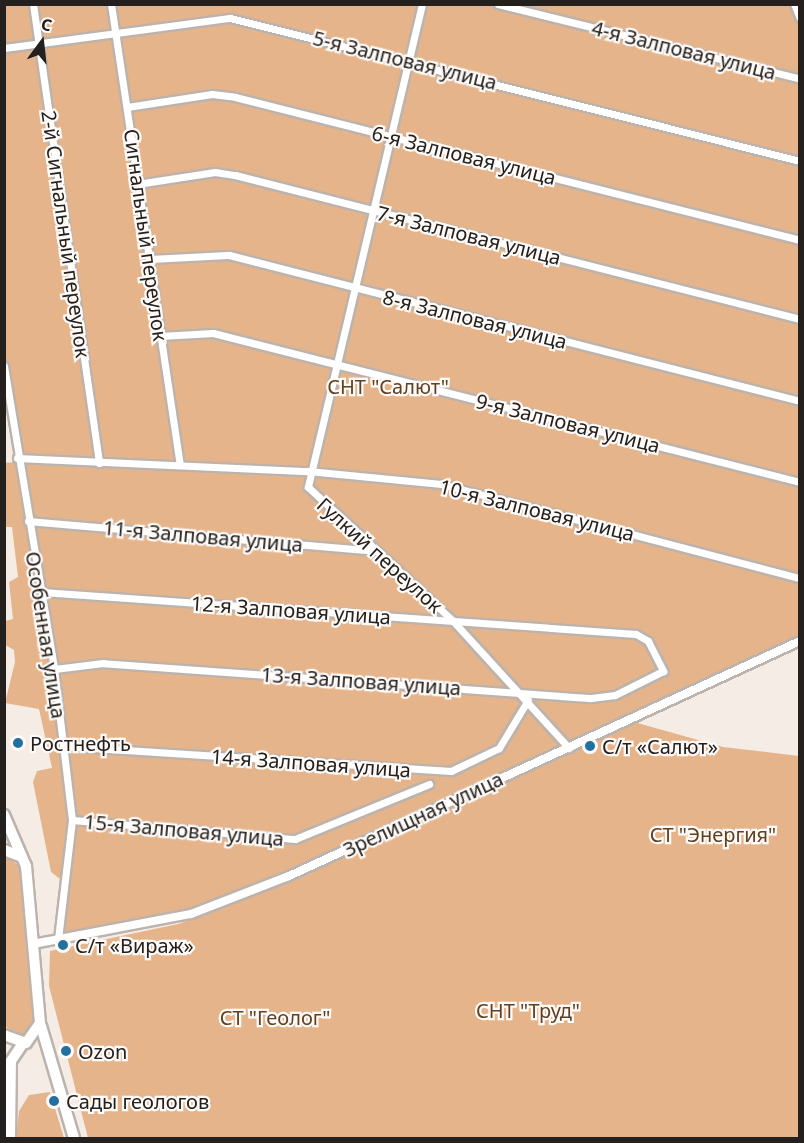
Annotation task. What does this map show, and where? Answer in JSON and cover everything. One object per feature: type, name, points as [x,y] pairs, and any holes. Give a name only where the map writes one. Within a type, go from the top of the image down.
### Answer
[{"type":"main road","points":[[4,815],[22,857],[40,1023],[74,1138]]},
{"type":"main road","points":[[4,850],[22,857]]},
{"type":"main road","points":[[10,1138],[11,1061],[40,1023]]},
{"type":"main road","points":[[4,1035],[25,1043],[50,1059]]},
{"type":"main road","points":[[4,1074],[12,1092]]},
{"type":"street","name":"2-й Сигнальный переулок","points":[[33,4],[99,463]]},
{"type":"street","name":"Сигнальный переулок","points":[[111,4],[180,465]]},
{"type":"street","points":[[308,471],[422,4]]},
{"type":"street","name":"4-я Залповая улица","points":[[498,4],[800,79]]},
{"type":"street","points":[[794,4],[800,18]]},
{"type":"street","name":"5-я Залповая улица","points":[[4,48],[116,31],[230,18],[409,60],[800,161]]},
{"type":"street","name":"6-я Залповая улица","points":[[127,107],[212,94],[235,97],[800,240]]},
{"type":"street","name":"7-я Залповая улица","points":[[137,184],[215,172],[800,319]]},
{"type":"street","name":"8-я Залповая улица","points":[[149,259],[229,255],[800,401]]},
{"type":"street","name":"9-я Залповая улица","points":[[160,336],[206,332],[800,482]]},
{"type":"street","name":"Особенная улица","points":[[4,366],[17,458],[54,669],[72,820],[58,940]]},
{"type":"street","name":"10-я Залповая улица","points":[[17,458],[308,471],[441,484],[800,578]]},
{"type":"street","name":"Гулкий переулок","points":[[308,471],[315,496],[453,621],[523,692],[569,748]]},
{"type":"street","name":"11-я Залповая улица","points":[[28,521],[377,550]]},
{"type":"street","name":"12-я Залповая улица","points":[[42,592],[643,635],[663,671]]},
{"type":"street","name":"Зрелищная улица","points":[[33,944],[191,914],[569,748],[800,641]]},
{"type":"street","name":"13-я Залповая улица","points":[[54,669],[103,663],[523,692],[615,695],[663,671]]},
{"type":"street","name":"14-я Залповая улица","points":[[63,746],[451,771],[499,748],[528,700]]},
{"type":"street","name":"15-я Залповая улица","points":[[72,820],[295,839],[429,784]]},
{"type":"green space","name":"СНТ \"Салют\"","points":[[5,5],[799,5],[799,636],[304,864],[179,915],[56,937],[64,867],[60,879],[51,872],[33,782],[37,771],[52,768],[39,709],[5,703],[15,662],[14,650],[5,645],[5,621],[13,619],[9,582],[18,577],[12,527],[5,527],[4,463],[15,462],[4,397]]},
{"type":"green space","points":[[634,722],[723,747],[799,756],[799,1138],[88,1138],[49,986],[50,951],[178,924],[224,908]]},
{"type":"green space","points":[[4,855],[21,867],[35,1024],[22,1038],[6,1027]]},
{"type":"green space","points":[[50,1092],[64,1138],[16,1138],[19,1111],[29,1095]]},
{"type":"place","name":"Ростнефть","points":[[18,743]]},
{"type":"place","name":"С/т «Салют»","points":[[590,746]]},
{"type":"place","name":"С/т «Вираж»","points":[[63,945]]},
{"type":"place","name":"Ozon","points":[[66,1051]]},
{"type":"place","name":"Сады геологов","points":[[54,1101]]},
{"type":"park label","name":"СТ \"Энергия\"","points":[[713,834]]},
{"type":"park label","name":"СНТ \"Труд\"","points":[[528,1010]]},
{"type":"park label","name":"СТ \"Геолог\"","points":[[275,1017]]}]
